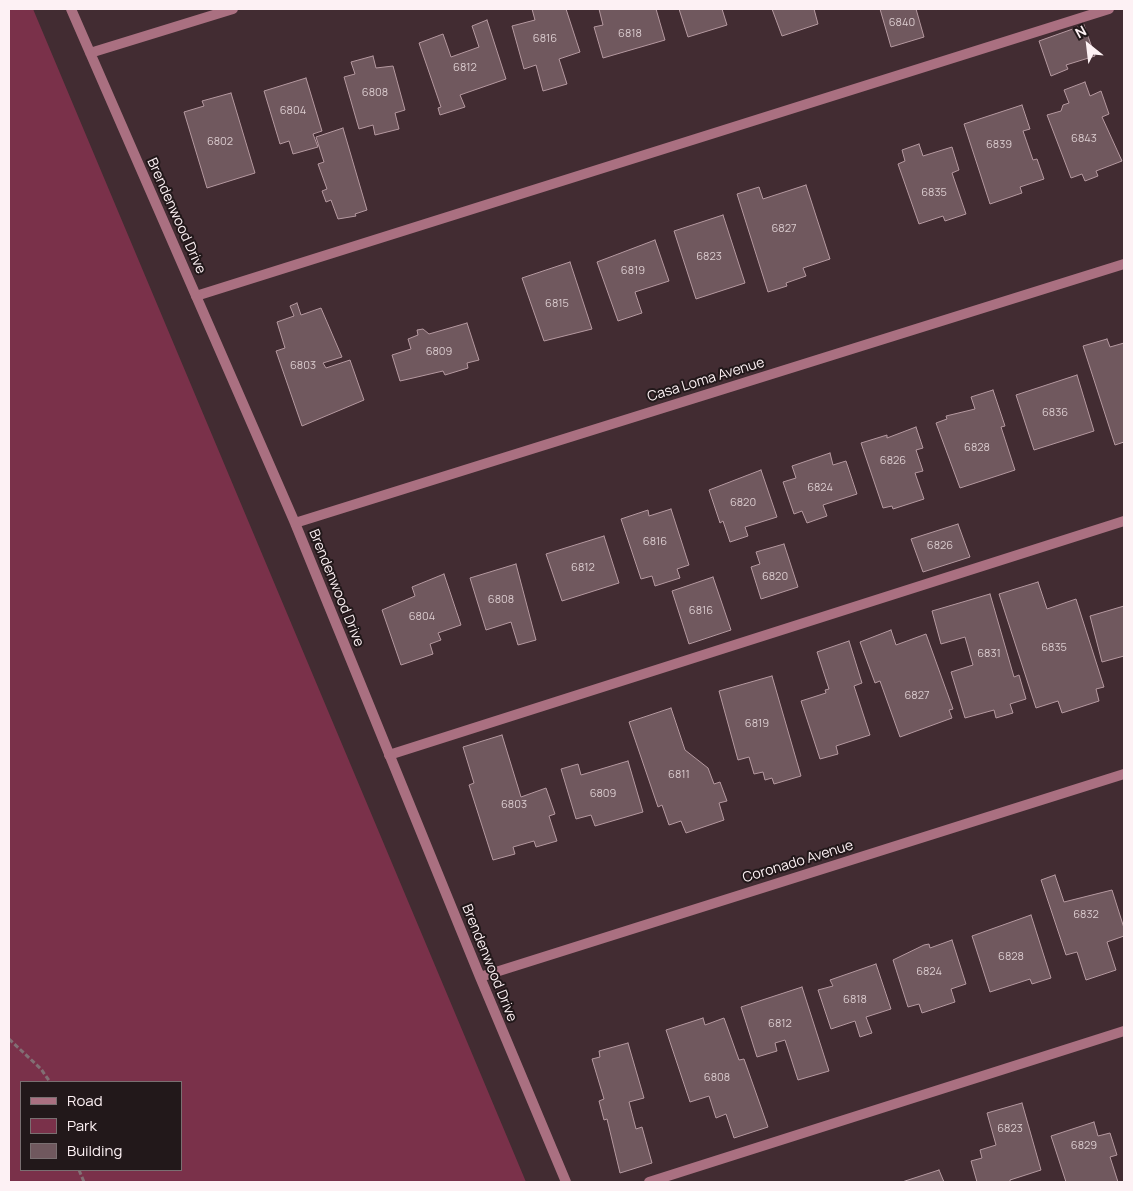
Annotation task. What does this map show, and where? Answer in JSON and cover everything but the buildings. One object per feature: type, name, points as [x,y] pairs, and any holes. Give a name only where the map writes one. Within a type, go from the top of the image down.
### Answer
[{"type":"street","name":"Brendenwood Drive","points":[[70,9],[295,523],[480,977],[566,1182]]},
{"type":"street","points":[[90,53],[233,9]]},
{"type":"street","points":[[196,296],[1109,9]]},
{"type":"street","name":"Casa Loma Avenue","points":[[295,523],[1124,264]]},
{"type":"street","points":[[389,755],[1124,521]]},
{"type":"street","name":"Coronado Avenue","points":[[480,977],[1124,774]]},
{"type":"street","points":[[650,1182],[1124,1031]]},
{"type":"path","points":[[9,1039],[40,1069],[49,1081]]},
{"type":"green space","points":[[9,9],[33,9],[526,1182],[9,1182]]}]
